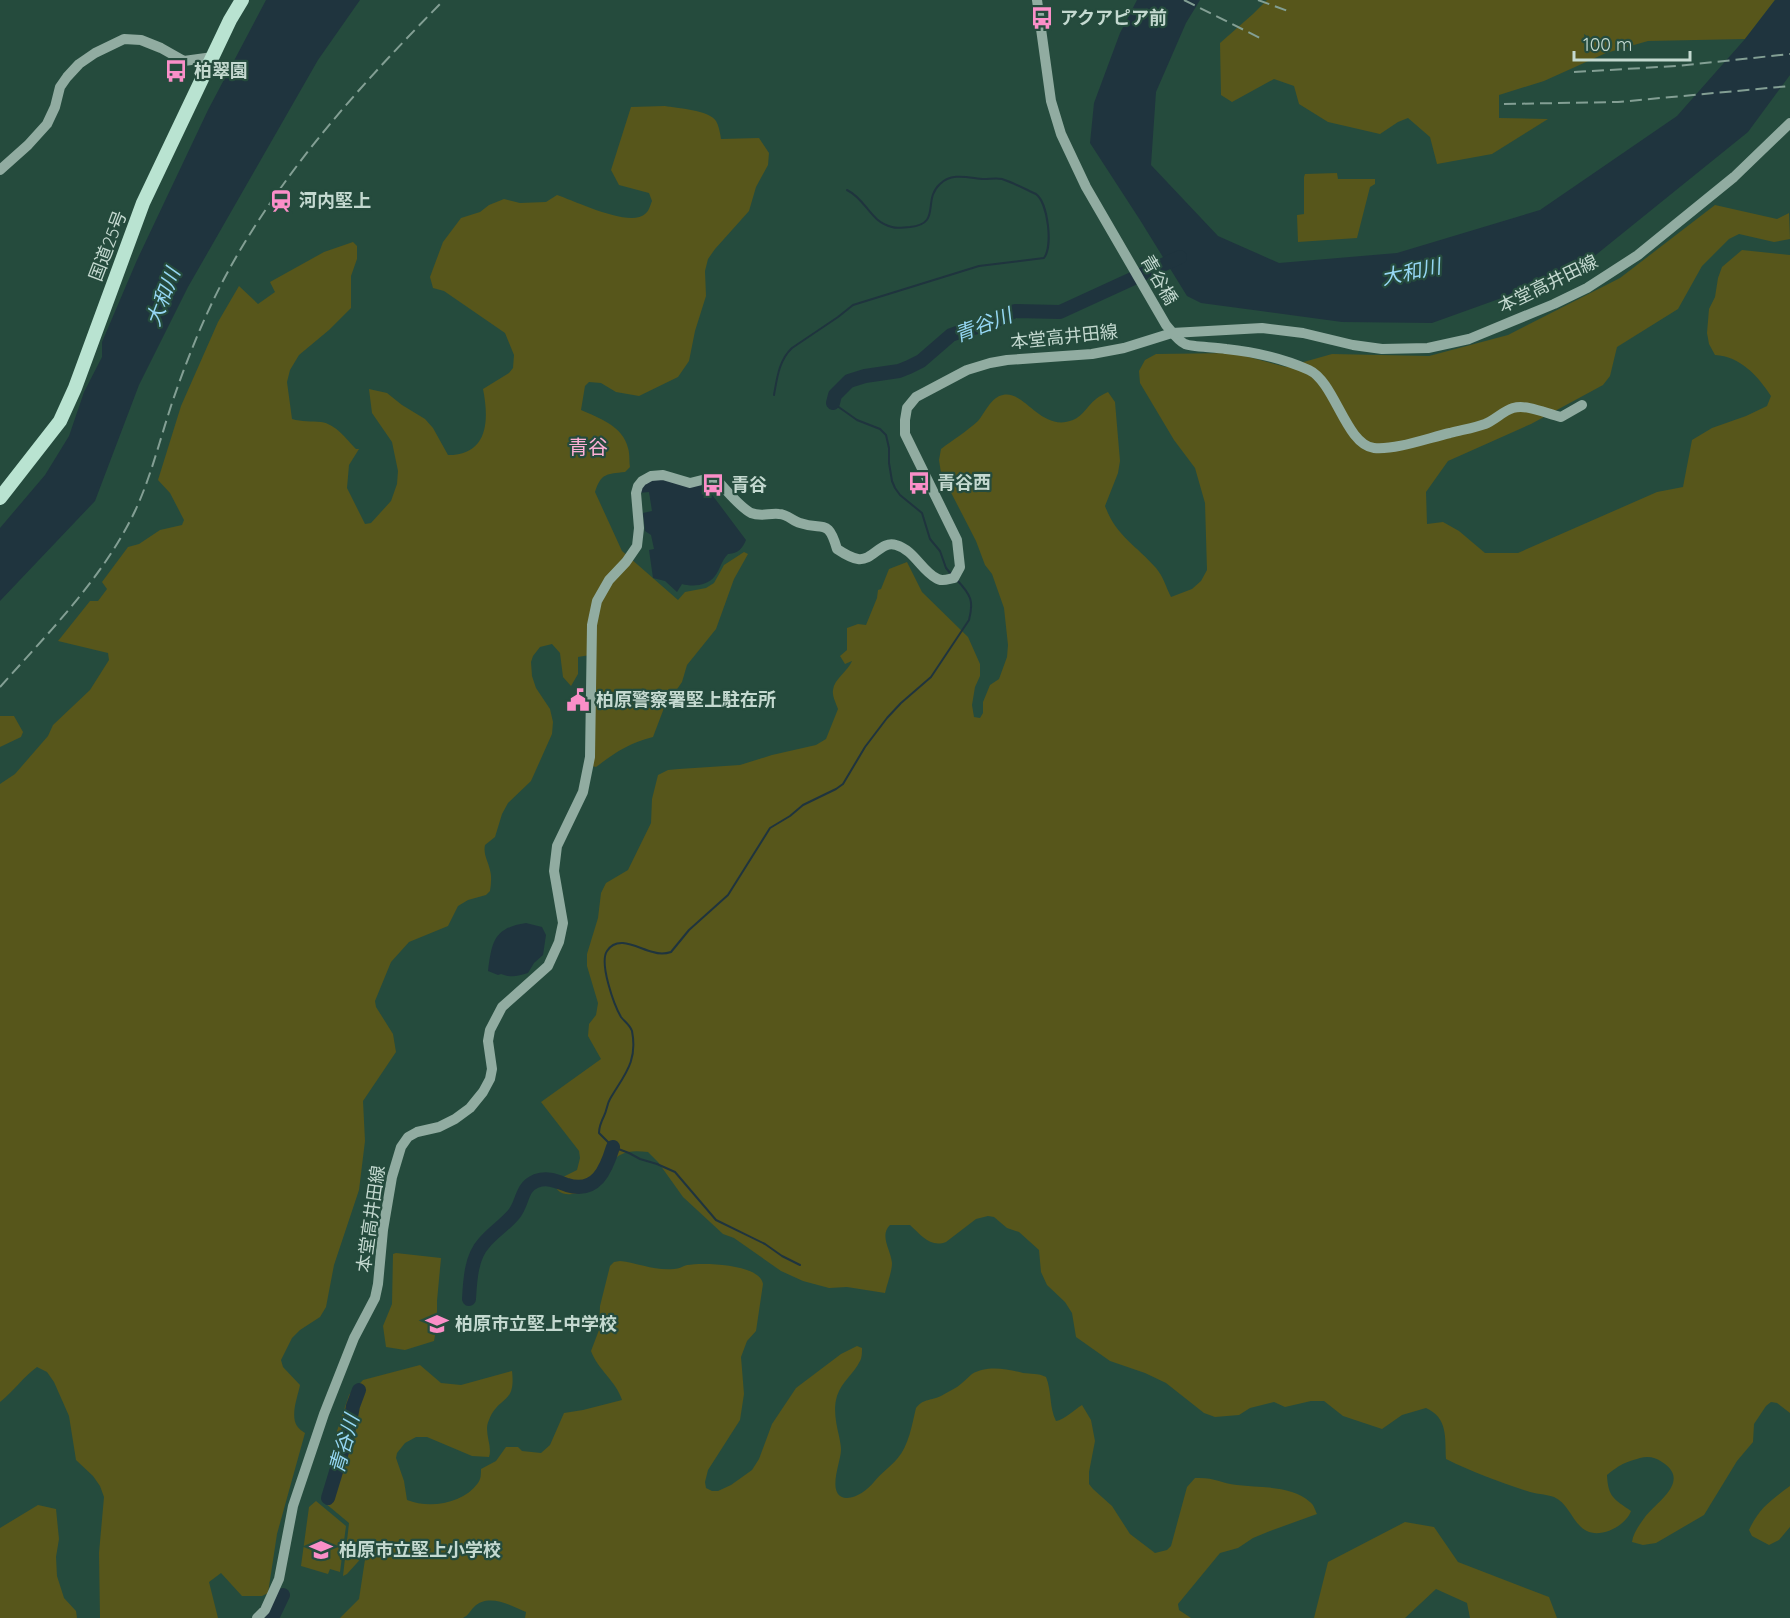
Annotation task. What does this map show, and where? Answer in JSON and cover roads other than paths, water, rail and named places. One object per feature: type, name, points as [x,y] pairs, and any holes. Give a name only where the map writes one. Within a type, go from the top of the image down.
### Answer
[{"type":"highway","name":"国道25号","points":[[0,498],[60,421],[75,388],[143,203],[242,0]]},
{"type":"main road","name":"青谷橋","points":[[1037,0],[1051,101],[1061,135],[1086,188],[1169,329]]},
{"type":"main road","points":[[0,170],[47,124],[55,107],[60,87],[79,64],[95,53],[124,39],[141,40],[184,61],[213,57]]},
{"type":"main road","name":"本堂高井田線","points":[[257,1618],[264,1610],[279,1579],[293,1506],[324,1414],[354,1338],[375,1298],[392,1177],[401,1147],[408,1137],[417,1132],[439,1127],[455,1119],[470,1108],[483,1092],[492,1069],[488,1041],[490,1030],[502,1007],[548,966],[559,942],[563,923],[554,871],[556,846],[583,792],[590,757],[592,625],[597,601],[609,580],[637,546],[639,528],[636,493],[642,481],[651,476],[663,474],[690,483],[714,477],[741,506],[753,514],[763,516],[778,514],[800,523],[823,526],[832,532],[837,549],[846,555],[859,559],[869,557],[876,550],[891,544],[908,551],[936,579],[954,578],[960,567],[957,540],[905,434],[907,408],[916,397],[967,370],[990,363],[1092,354],[1124,348],[1169,329],[1262,328],[1303,333],[1353,345],[1382,349],[1428,348],[1469,339],[1587,288],[1638,255],[1734,177],[1790,123]]},
{"type":"main road","points":[[1169,329],[1186,345],[1268,355],[1312,371],[1327,387],[1359,440],[1366,446],[1376,448],[1399,445],[1486,424],[1513,408],[1533,409],[1562,417],[1582,405]]},
{"type":"water","name":"大和川","points":[[266,0],[360,0],[318,60],[188,287],[139,385],[95,501],[0,601],[0,528],[45,475],[69,436],[84,392],[102,357],[102,342],[137,260],[208,110]]},
{"type":"water","name":"大和川","points":[[1137,0],[1200,0],[1186,23],[1156,92],[1151,165],[1218,236],[1279,263],[1397,253],[1540,210],[1677,116],[1745,39],[1775,0],[1790,0],[1790,75],[1748,132],[1592,258],[1535,286],[1432,323],[1342,322],[1201,303],[1187,296],[1090,143],[1094,103],[1120,33]]},
{"type":"water","points":[[651,479],[704,484],[746,540],[740,550],[728,554],[717,574],[708,582],[695,585],[682,584],[677,592],[665,581],[653,578],[649,550],[654,549],[651,535],[645,531],[643,513],[652,511],[649,492],[639,493],[645,483]]},
{"type":"water","points":[[526,923],[542,927],[546,935],[543,955],[528,973],[518,976],[498,975],[488,971],[496,938],[507,928]]},
{"type":"waterway","points":[[774,395],[779,370],[784,358],[792,348],[853,305],[979,266],[1044,258],[1047,252],[1048,225],[1040,199],[1036,194],[1002,179],[961,177],[945,180],[935,190],[926,221],[920,225],[901,228],[892,227],[878,220],[854,194],[847,190]]},
{"type":"waterway","name":"青谷川","points":[[833,403],[835,395],[849,381],[909,367],[921,361],[951,335],[987,325],[1015,311],[1060,312],[1180,257]]},
{"type":"waterway","points":[[833,403],[857,420],[880,429],[886,435],[895,488],[922,513],[930,539],[940,551],[946,568],[951,574]]},
{"type":"waterway","points":[[800,1265],[765,1244],[716,1220],[675,1172],[613,1147],[599,1133],[609,1101],[629,1068],[633,1051],[632,1031],[621,1017],[608,984],[605,957],[612,946],[623,943],[658,953],[671,952],[689,930],[728,895],[770,828],[803,805],[843,784],[865,747],[887,718],[931,677],[969,620],[970,598],[957,580]]},
{"type":"waterway","name":"青谷川","points":[[469,1299],[476,1255],[488,1239],[514,1214],[528,1187],[544,1179],[577,1187],[592,1183],[603,1172],[613,1147]]},
{"type":"waterway","name":"青谷川","points":[[328,1498],[346,1444],[353,1406],[359,1390]]},
{"type":"waterway","name":"青谷川","points":[[272,1618],[283,1595]]},
{"type":"railway","points":[[0,687],[74,604],[122,536],[146,485],[172,403],[198,333],[222,282],[253,229],[328,126],[444,0]]},
{"type":"railway","points":[[1184,0],[1260,38]]},
{"type":"railway","points":[[1258,0],[1288,11]]},
{"type":"railway","points":[[1574,72],[1677,66],[1790,54]]},
{"type":"railway","points":[[1504,104],[1618,102],[1790,86]]},
{"type":"place","name":"アクアピア前","points":[[1042,18]]},
{"type":"place","name":"柏翠園","points":[[176,71]]},
{"type":"place","name":"河内堅上","points":[[281,201]]},
{"type":"place","name":"青谷西","points":[[919,483]]},
{"type":"place","name":"青谷","points":[[713,485]]},
{"type":"place","name":"柏原警察署堅上駐在所","points":[[578,700]]},
{"type":"place","name":"柏原市立堅上中学校","points":[[437,1324]]},
{"type":"place","name":"柏原市立堅上小学校","points":[[321,1550]]},
{"type":"district","name":"青谷","points":[[588,447]]}]
